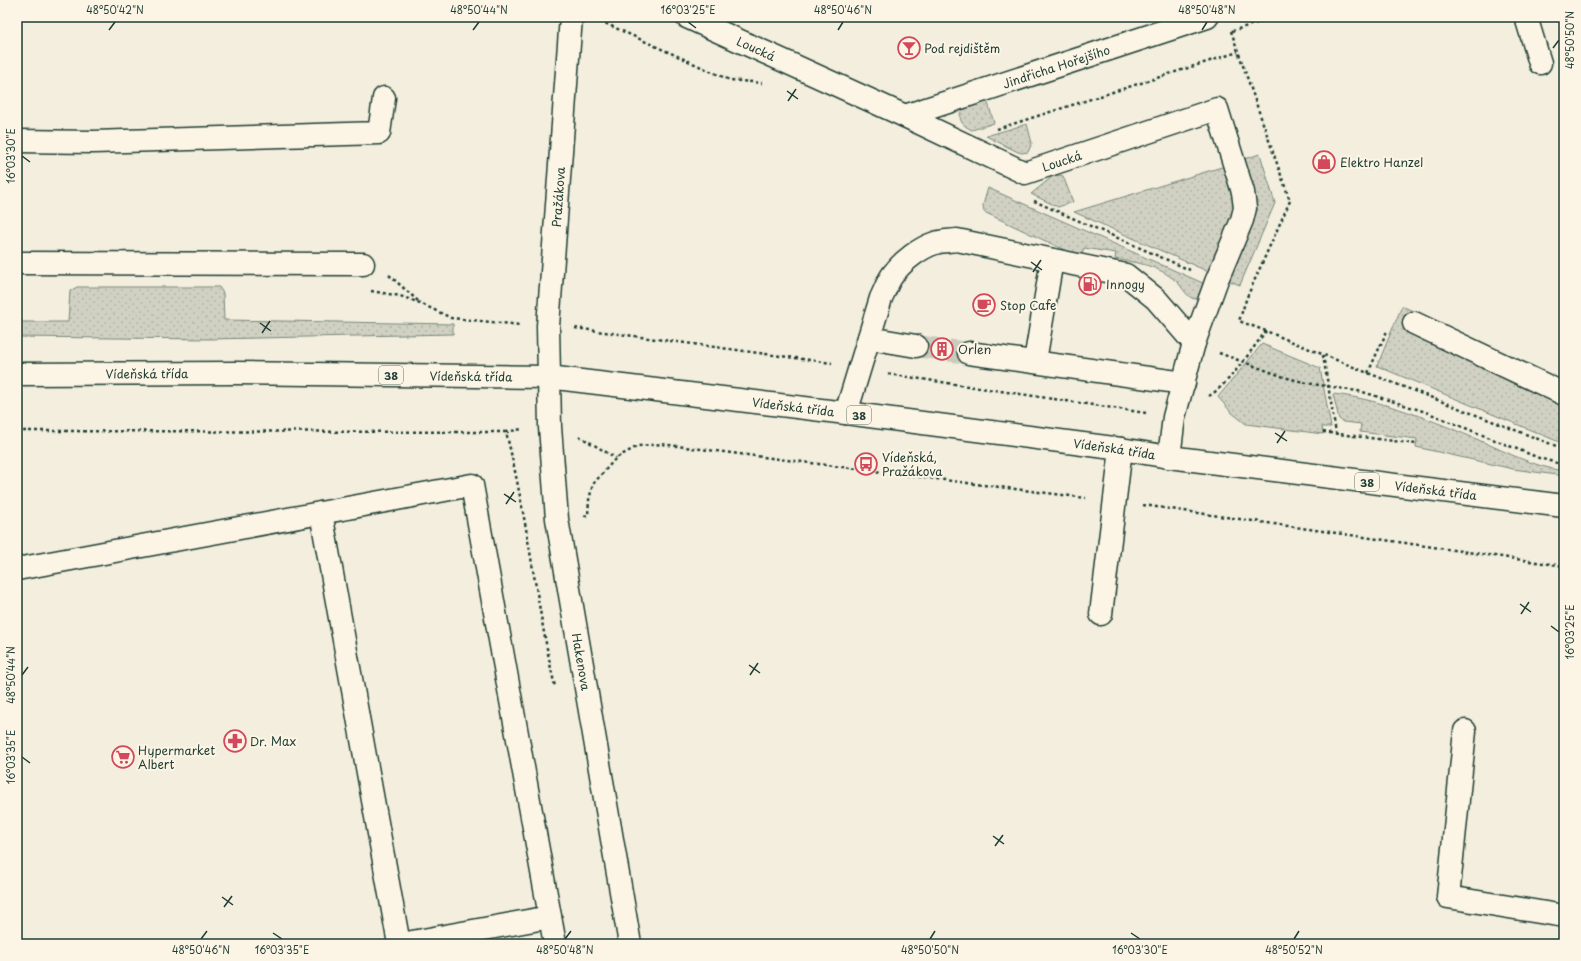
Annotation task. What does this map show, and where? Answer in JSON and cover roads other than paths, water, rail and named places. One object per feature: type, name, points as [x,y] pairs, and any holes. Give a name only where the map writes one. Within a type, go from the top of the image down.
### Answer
[{"type":"street","name":"Pražákova","points":[[548,377],[548,326],[571,17]]},
{"type":"street","name":"Loucká","points":[[687,17],[905,116],[1025,173],[1217,108],[1243,192],[1245,208],[1242,220],[1216,282],[1194,343],[1174,417],[1169,457]]},
{"type":"street","name":"Jindřicha Hořejšího","points":[[905,116],[1207,17]]},
{"type":"street","points":[[1526,17],[1540,63]]},
{"type":"street","points":[[17,141],[93,142],[379,133],[384,98]]},
{"type":"street","points":[[846,413],[881,298],[894,273],[922,249],[936,243],[957,240],[1126,275],[1156,299],[1194,343]]},
{"type":"street","points":[[1035,362],[1052,260]]},
{"type":"street","points":[[17,263],[363,264]]},
{"type":"street","points":[[1414,323],[1564,394]]},
{"type":"street","points":[[869,338],[916,346]]},
{"type":"street","points":[[969,353],[1184,383]]},
{"type":"street","name":"Vídeňská třída","points":[[17,374],[235,373],[548,377],[846,413],[1121,449],[1169,457],[1564,506]]},
{"type":"street","name":"Hakenova","points":[[548,377],[550,427],[558,519],[630,944]]},
{"type":"street","points":[[1101,614],[1121,449]]},
{"type":"street","points":[[17,569],[472,485],[555,944]]},
{"type":"street","points":[[321,513],[400,944],[550,916]]},
{"type":"street","points":[[1466,731],[1448,896],[1564,916]]},
{"type":"tunnel","points":[[916,346],[969,353]]},
{"type":"place","name":"Pod rejdištěm","points":[[909,48]]},
{"type":"place","name":"Elektro Hanzel","points":[[1324,162]]},
{"type":"place","name":"Innogy","points":[[1090,284]]},
{"type":"place","name":"Stop Cafe","points":[[984,305]]},
{"type":"place","name":"Orlen","points":[[942,349]]},
{"type":"place","name":"Vídeňská, Pražákova","points":[[866,464]]},
{"type":"place","name":"Dr. Max","points":[[235,741]]},
{"type":"place","name":"Hypermarket Albert","points":[[123,757]]}]
